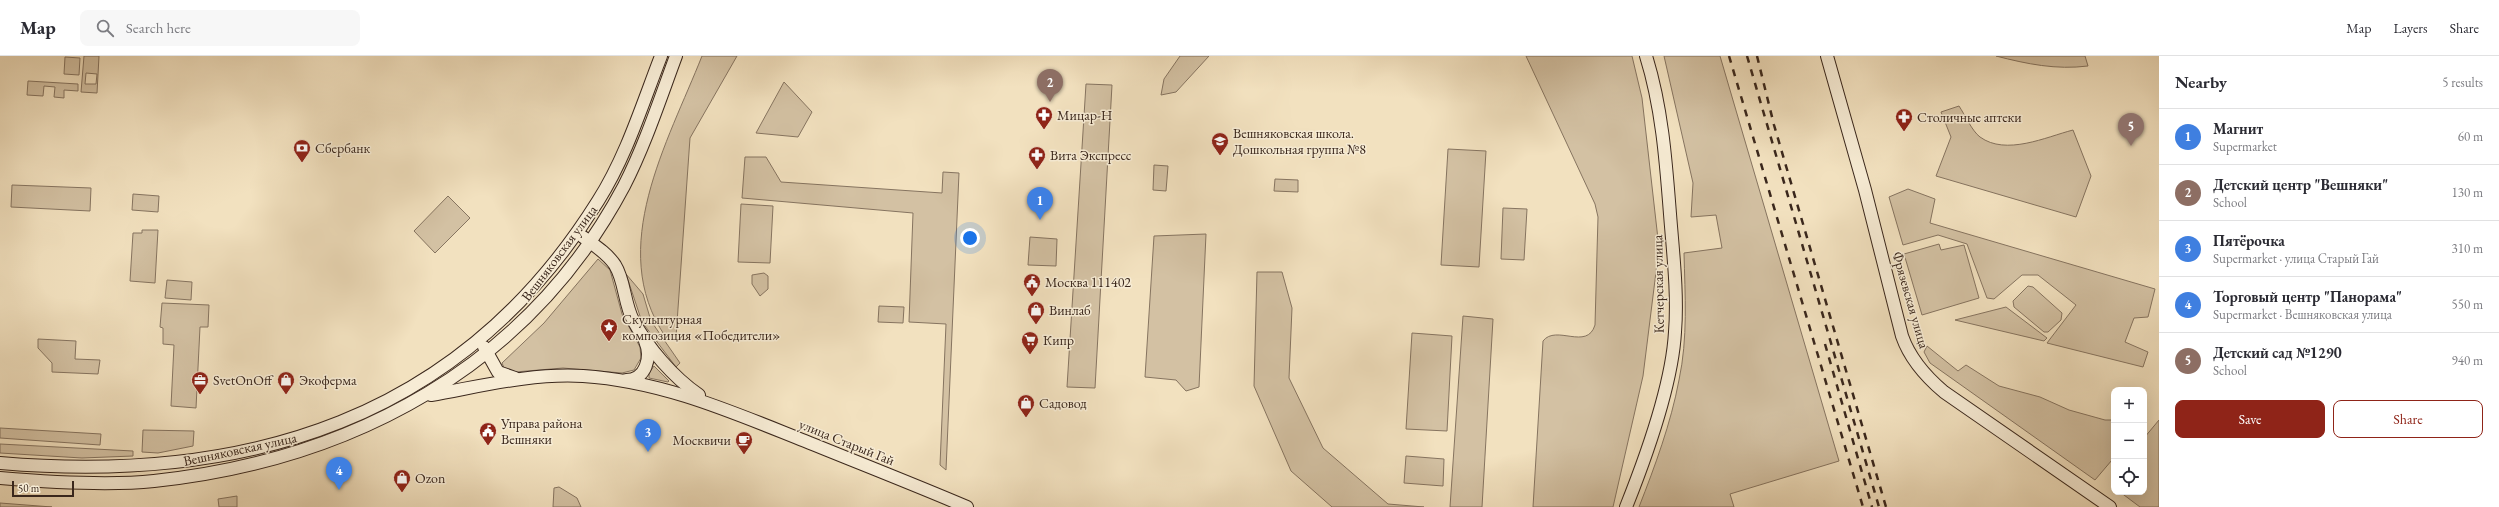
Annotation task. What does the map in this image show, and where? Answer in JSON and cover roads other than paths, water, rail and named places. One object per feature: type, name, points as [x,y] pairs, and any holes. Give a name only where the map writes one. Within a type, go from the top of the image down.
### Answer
[{"type":"main road","name":"Вешняковская улица","points":[[0,463],[82,467],[144,466],[249,450],[312,433],[383,404],[432,377],[481,340],[526,296],[576,232],[598,201],[619,162],[661,56]]},
{"type":"main road","name":"Вешняковская улица","points":[[0,478],[72,482],[151,481],[221,472],[274,460],[333,441],[387,417],[424,396],[487,354],[532,314],[589,241],[624,186],[642,147],[676,56]]},
{"type":"main road","name":"Кетчерская улица","points":[[1626,507],[1643,463],[1665,389],[1675,333],[1673,256],[1667,174],[1651,73],[1646,56]]},
{"type":"main road","name":"Фрязевская улица","points":[[1827,56],[1865,190],[1902,336],[1911,356],[1927,376],[1944,392],[2110,507]]},
{"type":"main road","name":"улица Старый Гай","points":[[576,232],[609,257],[615,266],[628,307],[643,336],[648,352],[645,368],[636,378],[621,380]]},
{"type":"main road","name":"улица Старый Гай","points":[[643,336],[681,380],[695,392],[716,405]]},
{"type":"main road","name":"улица Старый Гай","points":[[481,340],[487,354],[498,372],[506,377],[518,378]]},
{"type":"main road","name":"улица Старый Гай","points":[[424,396],[518,378],[555,376],[621,380],[671,390],[716,405],[967,507]]},
{"type":"railway","points":[[1729,56],[1863,507]]},
{"type":"railway","points":[[1747,56],[1879,507]]},
{"type":"railway","points":[[1757,56],[1774,125],[1886,507]]},
{"type":"railway","points":[[1825,344],[1872,507]]},
{"type":"place","name":"Детский центр \"Вешняки\"","points":[[1050,102]]},
{"type":"place","name":"Мицар-Н","points":[[1044,130]]},
{"type":"place","name":"Столичные аптеки","points":[[1904,132]]},
{"type":"place","name":"Детский сад №1290","points":[[2131,146]]},
{"type":"place","name":"Вешняковская школа. Дошкольная группа №8","points":[[1220,156]]},
{"type":"place","name":"Сбербанк","points":[[302,163]]},
{"type":"place","name":"Вита Экспресс","points":[[1037,170]]},
{"type":"place","name":"Магнит","points":[[1040,220]]},
{"type":"place","name":"Москва 111402","points":[[1032,297]]},
{"type":"place","name":"Винлаб","points":[[1036,325]]},
{"type":"place","name":"Скульптурная композиция «Победители»","points":[[609,342]]},
{"type":"place","name":"Кипр","points":[[1030,355]]},
{"type":"place","name":"SvetOnOff","points":[[200,395]]},
{"type":"place","name":"Экоферма","points":[[286,395]]},
{"type":"place","name":"Садовод","points":[[1026,418]]},
{"type":"place","name":"Управа района Вешняки","points":[[488,446]]},
{"type":"place","name":"Пятёрочка","points":[[648,452]]},
{"type":"place","name":"Москвичи","points":[[744,455]]},
{"type":"place","name":"Торговый центр \"Панорама\"","points":[[339,490]]},
{"type":"place","name":"Ozon","points":[[402,493]]}]
